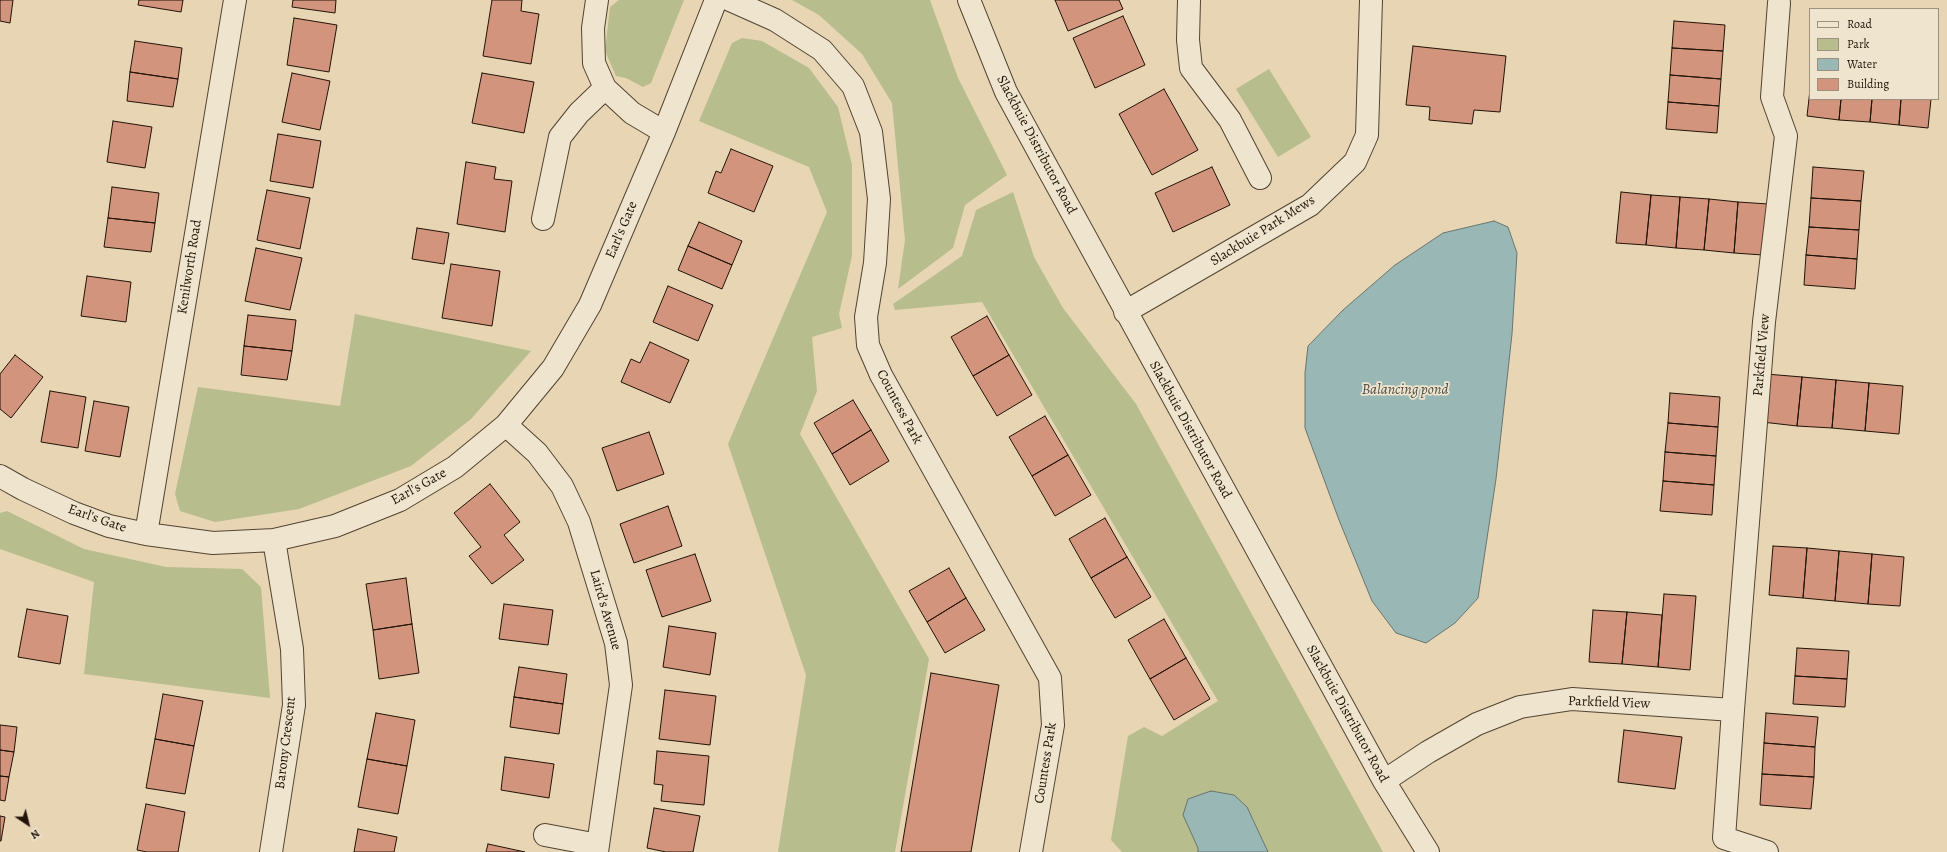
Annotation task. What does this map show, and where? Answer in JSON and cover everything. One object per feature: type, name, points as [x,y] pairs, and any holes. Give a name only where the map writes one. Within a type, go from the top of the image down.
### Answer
[{"type":"street","name":"Kenilworth Road","points":[[146,534],[235,0]]},
{"type":"street","points":[[597,0],[593,28],[594,63],[605,88],[632,112],[664,132]]},
{"type":"street","name":"Earl's Gate","points":[[0,476],[23,489],[74,513],[109,526],[146,534],[213,543],[274,540],[336,526],[400,500],[455,467],[506,425],[553,368],[590,305],[664,132],[716,0]]},
{"type":"street","name":"Countess Park","points":[[730,0],[775,20],[822,50],[853,86],[871,132],[879,198],[875,263],[866,317],[868,345],[881,375],[1050,678],[1053,725],[1031,852]]},
{"type":"street","name":"Slackbuie Distributor Road","points":[[969,0],[1006,92],[1125,312],[1384,781],[1428,852]]},
{"type":"street","points":[[1189,0],[1188,40],[1191,68],[1230,120],[1260,178]]},
{"type":"street","name":"Slackbuie Park Mews","points":[[1125,312],[1310,205],[1355,162],[1367,135],[1370,98],[1371,0]]},
{"type":"street","name":"Parkfield View","points":[[1767,852],[1724,838],[1732,710],[1764,322],[1786,136],[1772,97],[1779,3]]},
{"type":"street","points":[[543,219],[560,137],[579,113],[605,88]]},
{"type":"street","name":"Laird's Avenue","points":[[506,425],[537,453],[562,486],[579,522],[616,642],[621,685],[598,848],[545,835]]},
{"type":"street","name":"Barony Crescent","points":[[271,852],[294,705],[292,649],[274,540]]},
{"type":"street","name":"Parkfield View","points":[[1384,781],[1428,752],[1477,724],[1520,707],[1572,699],[1732,710]]},
{"type":"green space","points":[[619,0],[684,0],[651,83],[643,87],[626,78],[616,76],[605,51],[610,7]]},
{"type":"green space","points":[[792,0],[930,0],[958,78],[1007,175],[965,205],[953,248],[898,289],[905,240],[892,103],[862,54],[819,15]]},
{"type":"green space","points":[[742,38],[762,41],[809,68],[838,107],[852,165],[852,256],[839,314],[842,328],[812,337],[817,391],[800,434],[929,659],[895,852],[778,852],[806,675],[728,444],[827,212],[809,167],[699,121],[732,43]]},
{"type":"green space","points":[[1269,69],[1311,137],[1278,157],[1236,89]]},
{"type":"green space","points":[[1013,192],[1034,257],[1063,308],[1136,404],[1383,852],[1122,852],[1111,840],[1128,736],[1144,727],[1162,736],[1218,701],[982,302],[895,310],[893,304],[962,256],[976,210]]},
{"type":"green space","points":[[355,314],[531,351],[471,419],[411,466],[299,509],[215,522],[180,511],[175,494],[198,387],[340,406]]},
{"type":"green space","points":[[7,511],[84,549],[166,567],[242,569],[261,587],[270,698],[84,674],[94,582],[0,549],[0,513]]},
{"type":"water","name":"Balancing pond","points":[[1494,221],[1508,227],[1517,253],[1512,334],[1496,479],[1478,598],[1455,623],[1426,643],[1396,633],[1372,601],[1339,520],[1305,428],[1305,373],[1308,346],[1343,310],[1395,265],[1443,233]]},
{"type":"water","points":[[1211,791],[1234,795],[1247,807],[1268,852],[1198,852],[1198,848],[1183,815],[1188,799]]},
{"type":"building","points":[[0,0],[13,0],[10,23],[0,21]]},
{"type":"building","points":[[139,0],[183,0],[181,12],[138,5]]},
{"type":"building","points":[[293,0],[336,0],[335,13],[292,7]]},
{"type":"building","points":[[492,0],[522,0],[521,11],[539,14],[531,64],[483,56]]},
{"type":"building","points":[[1055,0],[1119,0],[1123,9],[1068,31]]},
{"type":"building","points":[[1123,16],[1145,65],[1095,88],[1073,38]]},
{"type":"building","points":[[294,18],[337,25],[329,72],[287,65]]},
{"type":"building","points":[[1674,21],[1725,25],[1723,51],[1672,48]]},
{"type":"building","points":[[135,41],[182,48],[178,79],[130,72]]},
{"type":"building","points":[[1413,46],[1506,56],[1500,112],[1474,110],[1472,124],[1429,120],[1430,107],[1406,105]]},
{"type":"building","points":[[1672,48],[1723,51],[1721,79],[1670,75]]},
{"type":"building","points":[[130,72],[178,79],[173,107],[127,101]]},
{"type":"building","points":[[292,73],[330,81],[320,130],[282,122]]},
{"type":"building","points":[[482,73],[534,82],[524,133],[472,123]]},
{"type":"building","points":[[1670,75],[1721,79],[1719,106],[1668,102]]},
{"type":"building","points":[[1164,89],[1198,150],[1152,175],[1119,114]]},
{"type":"building","points":[[1809,99],[1809,100],[1841,100],[1839,120],[1807,116]]},
{"type":"building","points":[[1841,100],[1872,100],[1870,122],[1839,120]]},
{"type":"building","points":[[1872,100],[1901,100],[1899,125],[1870,122]]},
{"type":"building","points":[[1901,100],[1931,100],[1928,128],[1899,125]]},
{"type":"building","points":[[1668,102],[1719,106],[1717,133],[1666,129]]},
{"type":"building","points":[[113,121],[152,127],[145,168],[107,162]]},
{"type":"building","points":[[278,134],[321,141],[313,188],[270,181]]},
{"type":"building","points":[[731,149],[773,166],[754,212],[708,193],[716,171],[721,173]]},
{"type":"building","points":[[466,162],[496,167],[494,179],[512,181],[505,232],[457,224]]},
{"type":"building","points":[[1212,167],[1230,205],[1173,232],[1155,193]]},
{"type":"building","points":[[1813,167],[1864,171],[1861,201],[1811,198]]},
{"type":"building","points":[[112,187],[159,193],[155,223],[108,218]]},
{"type":"building","points":[[267,190],[310,198],[300,249],[257,240]]},
{"type":"building","points":[[1621,192],[1651,195],[1646,245],[1616,243]]},
{"type":"building","points":[[1651,195],[1680,197],[1676,248],[1646,245]]},
{"type":"building","points":[[1680,197],[1709,199],[1704,250],[1676,248]]},
{"type":"building","points":[[1811,198],[1861,201],[1859,230],[1809,227]]},
{"type":"building","points":[[1709,199],[1738,202],[1734,253],[1704,250]]},
{"type":"building","points":[[1738,202],[1768,204],[1763,255],[1734,253]]},
{"type":"building","points":[[108,218],[155,223],[151,252],[104,247]]},
{"type":"building","points":[[699,222],[742,241],[732,265],[688,246]]},
{"type":"building","points":[[1809,227],[1859,230],[1857,259],[1806,255]]},
{"type":"building","points":[[417,228],[449,233],[444,264],[412,259]]},
{"type":"building","points":[[688,246],[732,265],[722,289],[678,270]]},
{"type":"building","points":[[256,248],[302,258],[290,310],[245,301]]},
{"type":"building","points":[[1806,255],[1857,259],[1855,289],[1804,285]]},
{"type":"building","points":[[451,264],[500,271],[492,326],[442,318]]},
{"type":"building","points":[[87,276],[131,282],[126,322],[81,316]]},
{"type":"building","points":[[668,286],[713,305],[698,341],[653,322]]},
{"type":"building","points":[[248,315],[296,320],[292,351],[244,346]]},
{"type":"building","points":[[987,316],[1009,355],[973,376],[951,337]]},
{"type":"building","points":[[650,342],[689,360],[670,403],[621,382],[631,359],[640,363]]},
{"type":"building","points":[[244,346],[292,351],[287,380],[241,375]]},
{"type":"building","points":[[15,355],[43,377],[11,418],[0,409],[0,374]]},
{"type":"building","points":[[1009,355],[1032,395],[997,416],[973,376]]},
{"type":"building","points":[[1766,374],[1802,377],[1797,426],[1762,422]]},
{"type":"building","points":[[1802,377],[1836,380],[1832,428],[1797,426]]},
{"type":"building","points":[[1836,380],[1869,383],[1865,431],[1832,428]]},
{"type":"building","points":[[1869,383],[1903,386],[1899,434],[1865,431]]},
{"type":"building","points":[[50,391],[86,397],[78,448],[41,442]]},
{"type":"building","points":[[1670,393],[1720,397],[1718,427],[1668,423]]},
{"type":"building","points":[[853,400],[871,430],[832,454],[814,423]]},
{"type":"building","points":[[94,401],[129,407],[120,457],[85,451]]},
{"type":"building","points":[[1045,416],[1068,455],[1032,476],[1009,437]]},
{"type":"building","points":[[1668,423],[1718,427],[1716,456],[1665,452]]},
{"type":"building","points":[[871,430],[889,461],[850,485],[832,454]]},
{"type":"building","points":[[649,432],[664,474],[617,491],[602,448]]},
{"type":"building","points":[[1665,452],[1716,456],[1714,485],[1663,481]]},
{"type":"building","points":[[1068,455],[1091,495],[1055,516],[1032,476]]},
{"type":"building","points":[[1663,481],[1714,485],[1712,515],[1660,511]]},
{"type":"building","points":[[490,484],[520,522],[504,535],[524,560],[492,584],[469,556],[481,547],[454,513]]},
{"type":"building","points":[[668,506],[682,546],[634,563],[620,524]]},
{"type":"building","points":[[1105,518],[1127,557],[1091,578],[1069,539]]},
{"type":"building","points":[[1773,546],[1807,548],[1803,598],[1769,595]]},
{"type":"building","points":[[1807,548],[1839,551],[1835,601],[1803,598]]},
{"type":"building","points":[[1839,551],[1872,554],[1868,604],[1835,601]]},
{"type":"building","points":[[695,554],[711,601],[662,617],[646,570]]},
{"type":"building","points":[[1872,554],[1904,557],[1900,606],[1868,604]]},
{"type":"building","points":[[1127,557],[1151,597],[1115,618],[1091,578]]},
{"type":"building","points":[[949,568],[966,598],[927,622],[909,591]]},
{"type":"building","points":[[406,578],[412,624],[373,630],[366,584]]},
{"type":"building","points":[[1664,594],[1696,596],[1690,670],[1658,667]]},
{"type":"building","points":[[966,598],[985,630],[945,653],[927,622]]},
{"type":"building","points":[[504,604],[553,610],[548,645],[499,639]]},
{"type":"building","points":[[27,609],[68,616],[60,664],[18,657]]},
{"type":"building","points":[[1593,610],[1627,612],[1622,664],[1589,662]]},
{"type":"building","points":[[1627,612],[1662,615],[1658,667],[1622,664]]},
{"type":"building","points":[[1164,619],[1186,658],[1150,679],[1128,640]]},
{"type":"building","points":[[412,624],[419,673],[379,679],[373,630]]},
{"type":"building","points":[[669,626],[716,633],[710,675],[663,667]]},
{"type":"building","points":[[1797,648],[1849,651],[1847,679],[1795,676]]},
{"type":"building","points":[[1186,658],[1210,699],[1174,720],[1150,679]]},
{"type":"building","points":[[519,667],[567,674],[563,704],[514,697]]},
{"type":"building","points":[[931,673],[999,685],[971,852],[901,852]]},
{"type":"building","points":[[1795,676],[1847,679],[1845,707],[1793,704]]},
{"type":"building","points":[[665,690],[716,696],[710,745],[659,739]]},
{"type":"building","points":[[163,694],[203,701],[194,746],[155,739]]},
{"type":"building","points":[[514,697],[563,704],[559,734],[510,727]]},
{"type":"building","points":[[376,713],[415,720],[407,766],[367,759]]},
{"type":"building","points":[[1766,713],[1818,717],[1815,747],[1764,743]]},
{"type":"building","points":[[0,725],[17,727],[14,752],[0,750]]},
{"type":"building","points":[[1624,730],[1682,737],[1675,789],[1618,782]]},
{"type":"building","points":[[155,739],[194,746],[185,794],[146,788]]},
{"type":"building","points":[[1764,743],[1815,747],[1814,777],[1762,774]]},
{"type":"building","points":[[0,750],[14,752],[9,777],[0,776]]},
{"type":"building","points":[[657,751],[709,756],[704,805],[661,801],[663,785],[654,784]]},
{"type":"building","points":[[505,757],[554,764],[549,798],[501,790]]},
{"type":"building","points":[[367,759],[407,766],[398,814],[358,807]]},
{"type":"building","points":[[1762,774],[1814,777],[1811,809],[1760,805]]},
{"type":"building","points":[[0,776],[9,777],[5,801],[0,800]]},
{"type":"building","points":[[146,804],[185,812],[178,852],[147,852],[137,850]]},
{"type":"building","points":[[654,808],[700,816],[693,852],[666,852],[647,848]]},
{"type":"building","points":[[0,816],[5,817],[1,841],[0,841]]},
{"type":"building","points":[[358,829],[397,837],[394,852],[354,852]]},
{"type":"building","points":[[488,844],[525,852],[486,852]]}]
